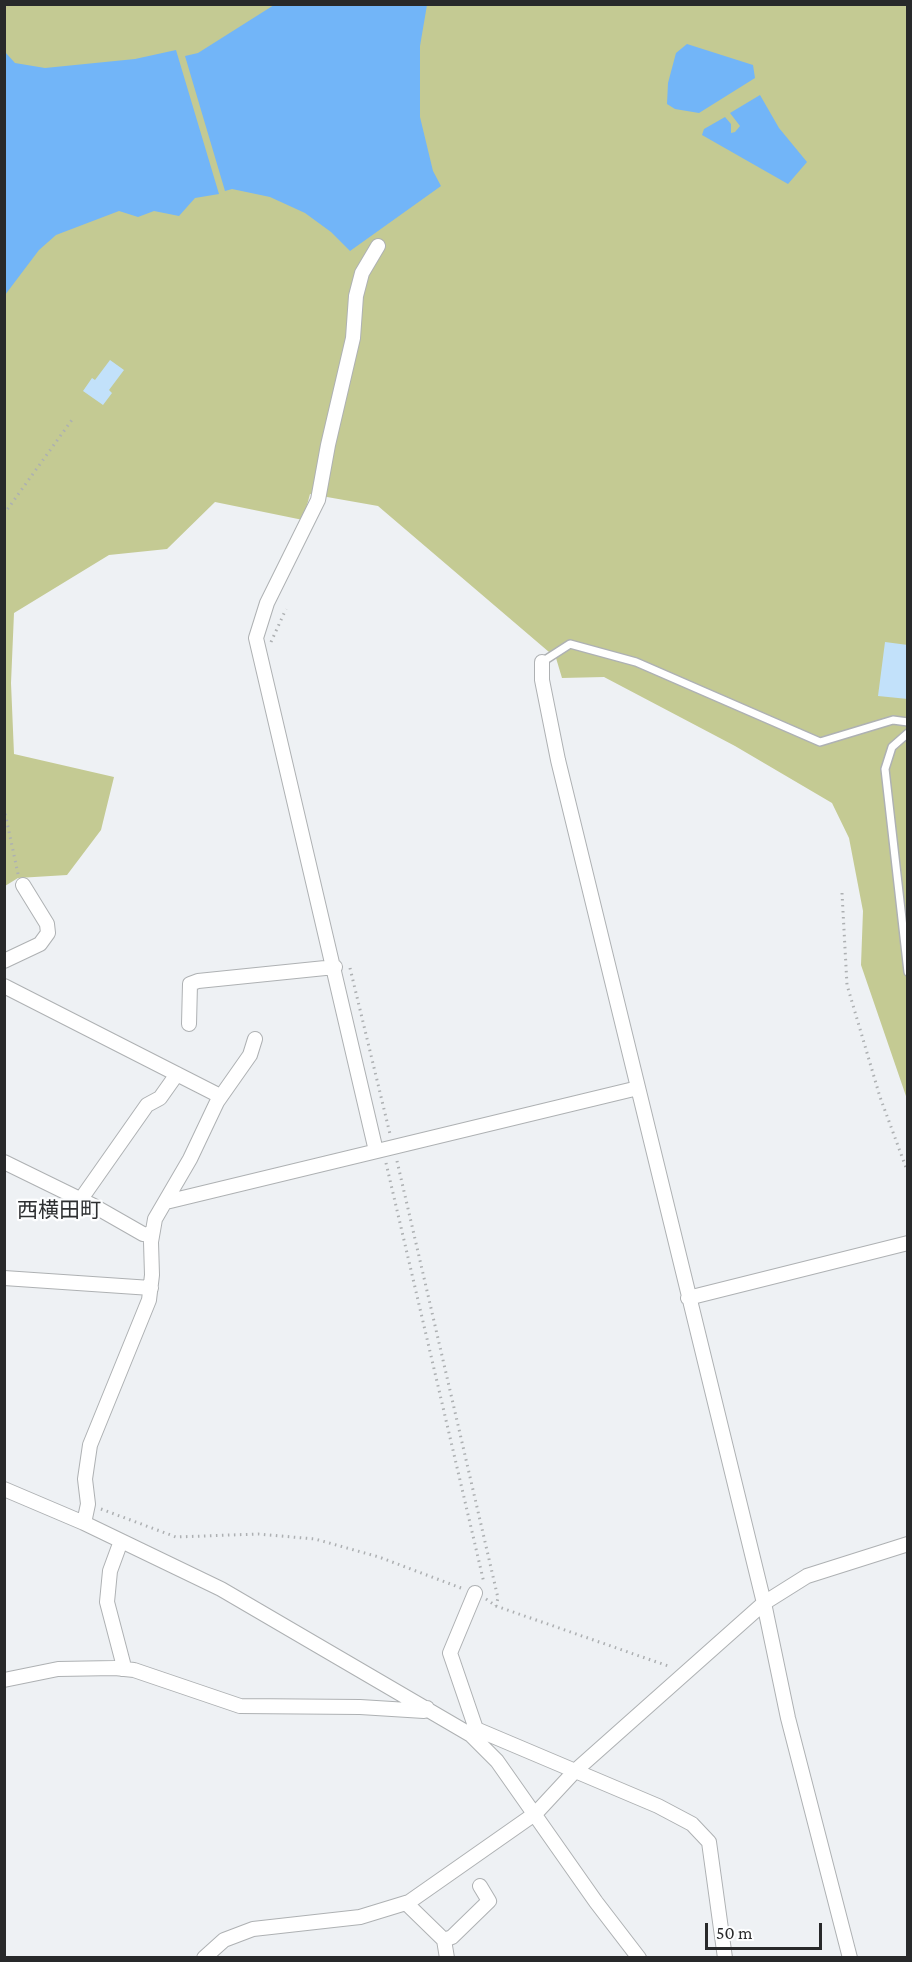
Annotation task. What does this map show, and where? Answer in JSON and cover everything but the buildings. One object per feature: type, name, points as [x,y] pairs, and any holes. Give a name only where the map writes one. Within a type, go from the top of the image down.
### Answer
[{"type":"street","points":[[378,246],[362,273],[356,296],[353,338],[328,445],[318,500],[267,603],[256,638],[335,967],[386,1148]]},
{"type":"street","points":[[542,662],[542,680],[558,760],[764,1603],[788,1719],[850,1958]]},
{"type":"street","points":[[4,961],[40,944],[48,933],[47,924],[23,885]]},
{"type":"street","points":[[189,1024],[190,984],[198,981],[335,967]]},
{"type":"street","points":[[4,986],[220,1096]]},
{"type":"street","points":[[84,1523],[88,1504],[85,1479],[90,1445],[149,1300],[152,1235],[156,1219],[220,1096],[250,1055],[255,1039]]},
{"type":"street","points":[[81,1199],[147,1105],[160,1098],[177,1074]]},
{"type":"street","points":[[166,1202],[638,1088]]},
{"type":"street","points":[[4,1162],[81,1199],[143,1234],[152,1235]]},
{"type":"street","points":[[688,1298],[908,1243]]},
{"type":"street","points":[[4,1278],[151,1288]]},
{"type":"street","points":[[4,1489],[84,1523],[221,1589],[473,1732],[575,1771],[658,1806],[692,1824],[709,1842],[725,1958]]},
{"type":"street","points":[[122,1541],[115,1555],[107,1589],[107,1602],[122,1669]]},
{"type":"street","points":[[204,1958],[224,1940],[253,1929],[360,1917],[406,1903],[536,1814],[575,1771],[764,1603],[807,1576],[908,1544]]},
{"type":"street","points":[[478,1594],[450,1653],[473,1732],[536,1814],[596,1902],[639,1958]]},
{"type":"street","points":[[4,1680],[69,1668],[122,1669],[134,1670],[240,1706],[369,1707],[424,1711],[427,1707]]},
{"type":"street","points":[[444,1940],[452,1937],[489,1900],[480,1886]]},
{"type":"street","points":[[406,1903],[444,1940],[447,1958]]},
{"type":"lane","points":[[542,662],[570,644],[625,659],[820,742],[893,720],[908,722]]},
{"type":"lane","points":[[908,733],[892,747],[885,769],[908,972]]},
{"type":"path","points":[[4,514],[74,417]]},
{"type":"path","points":[[270,644],[286,609]]},
{"type":"path","points":[[4,808],[15,866],[23,885]]},
{"type":"path","points":[[842,893],[847,985],[880,1097],[908,1173]]},
{"type":"path","points":[[349,964],[386,1148],[485,1587],[478,1594]]},
{"type":"path","points":[[386,1148],[498,1598],[496,1606]]},
{"type":"path","points":[[88,1504],[176,1537],[258,1534],[315,1539],[379,1557],[478,1594],[496,1606],[671,1666],[681,1677]]},
{"type":"green space","points":[[5,5],[907,5],[907,1099],[861,965],[863,911],[849,838],[832,803],[735,746],[604,677],[562,678],[556,658],[378,506],[310,494],[303,520],[215,502],[167,549],[109,555],[14,613],[11,683],[14,754],[114,777],[101,830],[67,875],[18,878],[5,886]]},
{"type":"water","points":[[274,5],[427,5],[420,46],[420,117],[433,171],[441,186],[350,251],[331,232],[305,213],[270,197],[232,189],[225,191],[185,56],[198,53]]},
{"type":"water","points":[[687,44],[753,65],[755,78],[699,113],[675,109],[667,104],[668,83],[676,53]]},
{"type":"water","points":[[176,50],[219,194],[195,198],[179,216],[154,211],[138,217],[119,211],[56,235],[39,250],[5,295],[5,52],[15,63],[45,68],[135,59]]},
{"type":"water","points":[[760,95],[779,128],[807,162],[788,184],[702,135],[704,129],[725,117],[731,124],[731,133],[735,132],[740,126],[730,113]]},
{"type":"district","name":"西横田町","points":[[59,1211]]}]
